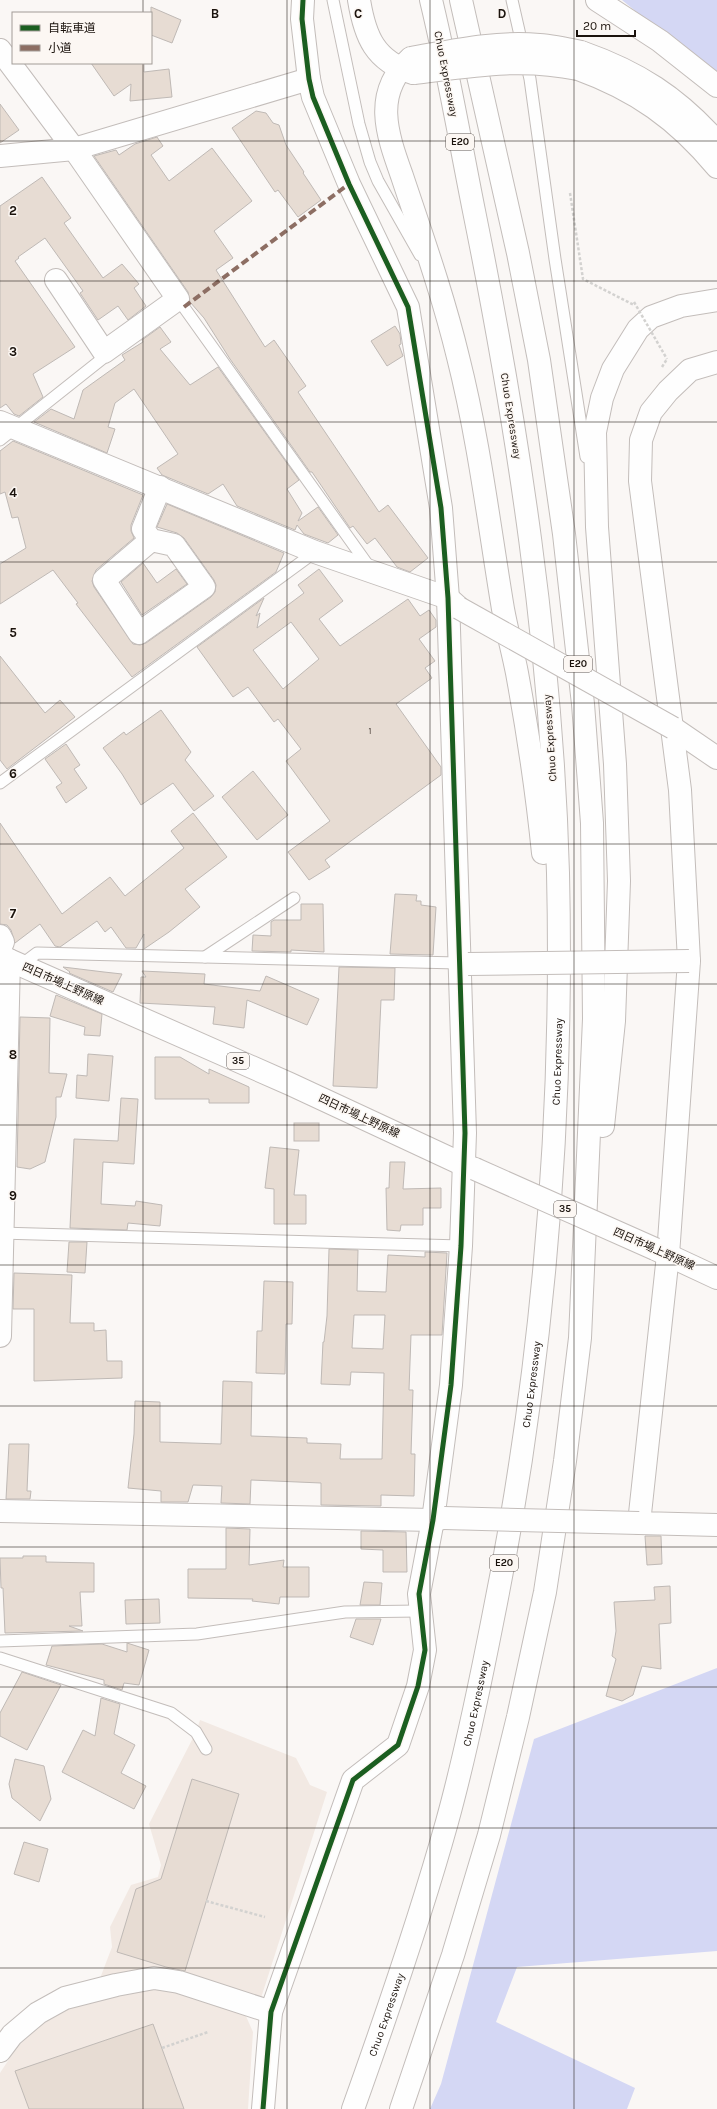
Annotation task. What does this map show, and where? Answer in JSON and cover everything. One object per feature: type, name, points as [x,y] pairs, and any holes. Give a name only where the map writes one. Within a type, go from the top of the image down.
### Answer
[{"type":"main road","points":[[263,2109],[271,2012],[353,1780],[398,1745],[418,1686],[425,1650],[419,1611],[419,1594],[438,1519],[451,1386],[461,1246],[469,1167],[465,1133],[463,964],[453,603],[441,508],[408,307],[349,184],[313,98],[309,79],[302,19],[303,0]]},
{"type":"main road","points":[[360,0],[368,32],[376,49],[385,60],[408,67]]},
{"type":"main road","name":"Chuo Expressway","points":[[353,2109],[415,1929],[448,1817],[477,1699],[503,1571],[526,1432],[544,1285],[555,1129],[559,1000],[558,870],[550,739],[541,631],[528,522],[489,284],[430,0]]},
{"type":"main road","name":"E20","points":[[401,2109],[453,1955],[489,1835],[518,1717],[545,1592],[565,1461],[580,1338],[594,1019],[592,824],[583,711],[564,534],[539,360],[494,140],[460,0]]},
{"type":"main road","points":[[597,0],[660,41],[717,86]]},
{"type":"main road","points":[[559,1000],[541,832],[517,674],[503,612],[473,427],[459,358],[439,286],[392,147],[387,122],[386,103],[391,82],[408,67],[457,50],[512,45],[538,45],[579,61],[626,70],[647,81],[687,112],[717,142]]},
{"type":"main road","points":[[0,50],[74,149],[178,299],[104,352],[56,280]]},
{"type":"main road","points":[[579,61],[650,104],[682,130],[717,167]]},
{"type":"main road","points":[[0,156],[74,149],[309,79]]},
{"type":"main road","points":[[580,1338],[614,1021],[619,881],[615,764],[597,527],[595,432],[602,398],[613,369],[638,330],[651,318],[681,306],[717,300]]},
{"type":"main road","points":[[639,1523],[662,1252],[690,961],[680,790],[640,480],[641,440],[651,412],[668,391],[690,370],[717,362]]},
{"type":"main road","points":[[9,425],[315,552],[371,570],[453,603],[673,728],[717,758]]},
{"type":"main road","points":[[152,540],[104,580],[139,632],[204,587],[174,545],[152,540],[143,529],[160,487]]},
{"type":"main road","points":[[0,936],[7,957],[0,1336]]},
{"type":"main road","name":"四日市場上野原線","points":[[7,957],[717,1278]]},
{"type":"main road","points":[[463,964],[690,961]]},
{"type":"main road","points":[[0,1511],[717,1525]]},
{"type":"main road","points":[[0,2050],[12,2035],[38,2013],[65,1998],[116,1985],[154,1978],[180,1982],[271,2012]]},
{"type":"lane","points":[[333,0],[359,124],[370,162],[378,181],[403,227],[439,286]]},
{"type":"lane","points":[[512,0],[530,79],[554,259],[597,527]]},
{"type":"lane","points":[[178,299],[371,570]]},
{"type":"lane","points":[[0,440],[9,425],[102,359],[104,352]]},
{"type":"lane","points":[[0,783],[315,552]]},
{"type":"lane","points":[[205,957],[294,898]]},
{"type":"lane","points":[[7,957],[37,953],[463,964]]},
{"type":"lane","points":[[1,1233],[461,1246]]},
{"type":"lane","points":[[0,1641],[197,1634],[345,1612],[419,1611]]},
{"type":"lane","points":[[0,1658],[171,1713],[196,1732],[206,1749]]},
{"type":"path","points":[[570,193],[583,279],[636,306]]},
{"type":"path","points":[[634,302],[666,359]]},
{"type":"path","points":[[206,1901],[265,1917]]},
{"type":"path","points":[[162,2048],[208,2032]]},
{"type":"shaded area","points":[[622,0],[717,0],[717,78]]},
{"type":"shaded area","points":[[717,1668],[717,1951],[517,1967],[496,2022],[635,2088],[627,2109],[430,2109],[441,2084],[534,1739]]},
{"type":"shaded area","points":[[200,1720],[296,1758],[310,1785],[327,1792],[261,1998],[245,2014],[253,2032],[248,2109],[0,2109],[0,2073],[17,2047],[55,2012],[99,1981],[112,1947],[110,1927],[131,1885],[158,1877],[161,1865],[149,1824],[196,1732]]},
{"type":"building","points":[[151,7],[181,20],[172,43],[152,35]]},
{"type":"building","points":[[92,64],[144,64],[144,72],[169,69],[172,97],[130,101],[131,84],[114,96]]},
{"type":"building","points":[[0,104],[19,130],[0,143]]},
{"type":"building","points":[[256,111],[266,113],[273,123],[279,125],[286,145],[321,200],[298,217],[278,190],[275,192],[232,128]]},
{"type":"building","points":[[157,137],[163,146],[151,155],[169,181],[212,148],[252,201],[214,231],[233,258],[216,270],[265,347],[274,340],[306,386],[298,392],[379,512],[388,505],[428,558],[410,572],[397,567],[375,538],[367,544],[353,526],[350,528],[312,472],[310,472],[230,359],[204,318],[190,302],[188,292],[94,156],[116,150],[119,155],[135,144]]},
{"type":"building","points":[[42,177],[71,218],[64,223],[103,278],[122,264],[139,284],[134,288],[146,306],[128,320],[118,306],[98,320],[80,293],[83,291],[45,238],[18,257],[19,258],[15,261],[75,347],[33,374],[43,397],[19,416],[14,414],[6,404],[0,408],[0,206]]},
{"type":"building","points":[[395,326],[400,334],[401,344],[399,345],[403,356],[387,366],[371,341]]},
{"type":"building","points":[[160,327],[171,342],[160,349],[190,385],[218,367],[299,480],[287,489],[302,513],[298,521],[318,507],[338,535],[328,543],[304,534],[297,525],[295,530],[237,506],[223,484],[208,494],[162,475],[157,468],[178,454],[134,389],[115,403],[108,427],[115,429],[107,453],[34,422],[51,409],[74,419],[83,390],[125,360],[122,355],[143,342],[142,340]]},
{"type":"building","points":[[13,441],[143,495],[131,525],[131,531],[134,538],[96,570],[92,581],[94,587],[133,644],[140,645],[146,643],[211,597],[215,592],[216,585],[214,580],[184,538],[177,533],[157,527],[167,504],[284,553],[276,572],[132,677],[76,604],[78,603],[53,570],[0,604],[0,564],[26,548],[18,517],[12,518],[5,492],[0,494],[0,451]]},
{"type":"building","points":[[143,563],[157,583],[176,569],[187,584],[142,615],[121,582]]},
{"type":"building","points":[[319,569],[343,601],[319,619],[340,646],[408,599],[420,616],[429,610],[436,620],[436,627],[419,639],[435,661],[425,668],[432,678],[396,704],[441,767],[441,775],[325,860],[330,867],[309,880],[288,852],[330,821],[286,761],[301,749],[278,719],[274,722],[248,687],[233,697],[197,647],[264,598],[256,616],[260,613],[257,628],[304,593],[298,585]],"holes":[[[291,622],[319,659],[283,689],[253,650]]]},
{"type":"building","points":[[0,656],[45,713],[60,700],[75,717],[7,769],[0,760]]},
{"type":"building","points":[[161,710],[191,752],[185,760],[214,796],[194,811],[173,783],[141,805],[122,774],[103,748],[124,732],[126,735]]},
{"type":"building","points":[[66,744],[80,765],[74,769],[87,788],[66,803],[56,787],[62,783],[45,759]]},
{"type":"building","points":[[253,771],[288,815],[257,840],[222,797]]},
{"type":"building","points":[[193,813],[227,857],[185,889],[200,907],[169,932],[144,949],[144,934],[136,948],[126,948],[111,927],[105,932],[97,921],[60,947],[55,946],[40,924],[15,943],[11,930],[7,925],[0,924],[0,823],[62,914],[110,877],[125,896],[184,848],[171,831]]},
{"type":"building","points":[[395,894],[417,895],[416,901],[421,901],[421,905],[436,907],[433,955],[390,954]]},
{"type":"building","points":[[301,904],[323,904],[324,952],[291,950],[291,952],[252,951],[253,935],[271,936],[271,922],[274,920],[301,920]]},
{"type":"building","points":[[63,967],[122,974],[113,992],[69,973],[70,972]]},
{"type":"building","points":[[339,967],[395,968],[394,1000],[381,1000],[377,1088],[333,1086]]},
{"type":"building","points":[[142,971],[205,974],[204,984],[260,991],[266,976],[319,999],[307,1025],[247,1000],[244,1028],[213,1024],[215,1007],[140,1003],[141,977],[146,977]]},
{"type":"building","points":[[56,995],[102,1014],[100,1036],[84,1035],[85,1027],[50,1016]]},
{"type":"building","points":[[20,1017],[50,1018],[49,1073],[67,1074],[61,1097],[56,1097],[56,1117],[45,1162],[30,1169],[17,1167]]},
{"type":"building","points":[[88,1054],[113,1056],[109,1101],[76,1098],[77,1075],[87,1076]]},
{"type":"building","points":[[155,1057],[180,1057],[209,1074],[209,1069],[249,1087],[249,1103],[209,1103],[209,1099],[155,1099]]},
{"type":"building","points":[[121,1098],[138,1099],[134,1164],[103,1162],[101,1204],[135,1206],[136,1201],[162,1205],[160,1226],[128,1223],[127,1230],[70,1228],[74,1139],[118,1141]]},
{"type":"building","points":[[294,1123],[319,1123],[319,1141],[294,1141]]},
{"type":"building","points":[[270,1147],[299,1150],[294,1195],[306,1195],[306,1224],[274,1224],[274,1189],[265,1188]]},
{"type":"building","points":[[390,1162],[405,1162],[403,1189],[441,1188],[441,1208],[423,1208],[423,1225],[401,1225],[400,1231],[387,1230],[386,1188],[389,1188]]},
{"type":"building","points":[[69,1242],[87,1242],[85,1273],[67,1272]]},
{"type":"building","points":[[329,1249],[358,1250],[357,1291],[386,1292],[388,1255],[425,1257],[425,1252],[447,1253],[442,1335],[411,1335],[409,1390],[413,1390],[411,1454],[415,1454],[414,1496],[381,1495],[381,1506],[321,1505],[321,1483],[251,1480],[250,1504],[221,1503],[222,1486],[193,1485],[188,1502],[161,1502],[161,1491],[128,1488],[134,1434],[135,1401],[160,1402],[160,1442],[221,1444],[223,1381],[252,1382],[251,1436],[307,1438],[307,1443],[341,1444],[340,1459],[382,1459],[384,1373],[351,1372],[350,1385],[321,1384],[323,1342],[327,1316]],"holes":[[[354,1315],[385,1315],[383,1349],[352,1348]]]},
{"type":"building","points":[[14,1273],[72,1275],[70,1323],[94,1323],[94,1331],[106,1330],[107,1361],[122,1361],[122,1378],[34,1381],[34,1309],[13,1309]]},
{"type":"building","points":[[264,1281],[293,1282],[292,1324],[286,1324],[285,1374],[256,1373],[257,1331],[262,1331]]},
{"type":"building","points":[[9,1444],[29,1444],[27,1491],[31,1491],[30,1499],[6,1499]]},
{"type":"building","points":[[226,1528],[250,1529],[249,1565],[284,1560],[283,1567],[309,1567],[309,1597],[280,1597],[279,1604],[252,1601],[253,1599],[188,1598],[188,1569],[226,1569]]},
{"type":"building","points":[[361,1531],[406,1532],[407,1572],[383,1572],[383,1550],[361,1549]]},
{"type":"building","points":[[645,1536],[661,1536],[662,1564],[647,1565]]},
{"type":"building","points":[[23,1556],[46,1556],[46,1562],[94,1563],[94,1592],[80,1592],[82,1626],[69,1626],[83,1631],[5,1633],[0,1558],[23,1558]]},
{"type":"building","points":[[364,1582],[382,1583],[380,1605],[360,1605]]},
{"type":"building","points":[[670,1586],[671,1623],[659,1624],[661,1669],[642,1666],[633,1695],[622,1701],[606,1696],[616,1659],[612,1656],[616,1631],[614,1602],[655,1600],[654,1587]]},
{"type":"building","points":[[159,1599],[160,1623],[126,1624],[125,1600]]},
{"type":"building","points":[[356,1619],[381,1619],[373,1645],[350,1637]]},
{"type":"building","points":[[127,1643],[149,1650],[139,1685],[124,1683],[122,1690],[104,1684],[104,1680],[46,1665],[52,1646],[102,1644],[127,1652]]},
{"type":"building","points":[[22,1672],[61,1685],[27,1750],[0,1736],[0,1713]]},
{"type":"building","points":[[101,1698],[120,1704],[114,1734],[135,1745],[121,1773],[146,1786],[134,1809],[62,1772],[83,1730],[95,1736]]},
{"type":"building","points":[[15,1759],[44,1766],[51,1799],[40,1821],[12,1798],[9,1784]]},
{"type":"building","points":[[192,1779],[239,1794],[185,1971],[166,1967],[117,1952],[136,1889],[161,1879]]},
{"type":"building","points":[[24,1842],[48,1849],[39,1882],[14,1874]]},
{"type":"building","points":[[153,2024],[184,2109],[29,2109],[15,2071]]},
{"type":"marked path","points":[[184,307],[349,184]]},
{"type":"cycle path","points":[[263,2109],[271,2012],[353,1780],[398,1745],[418,1686],[425,1650],[419,1594],[433,1520],[451,1385],[461,1246],[465,1133],[448,598],[441,508],[408,307],[349,184],[313,97],[309,79],[302,19],[303,0]]}]
